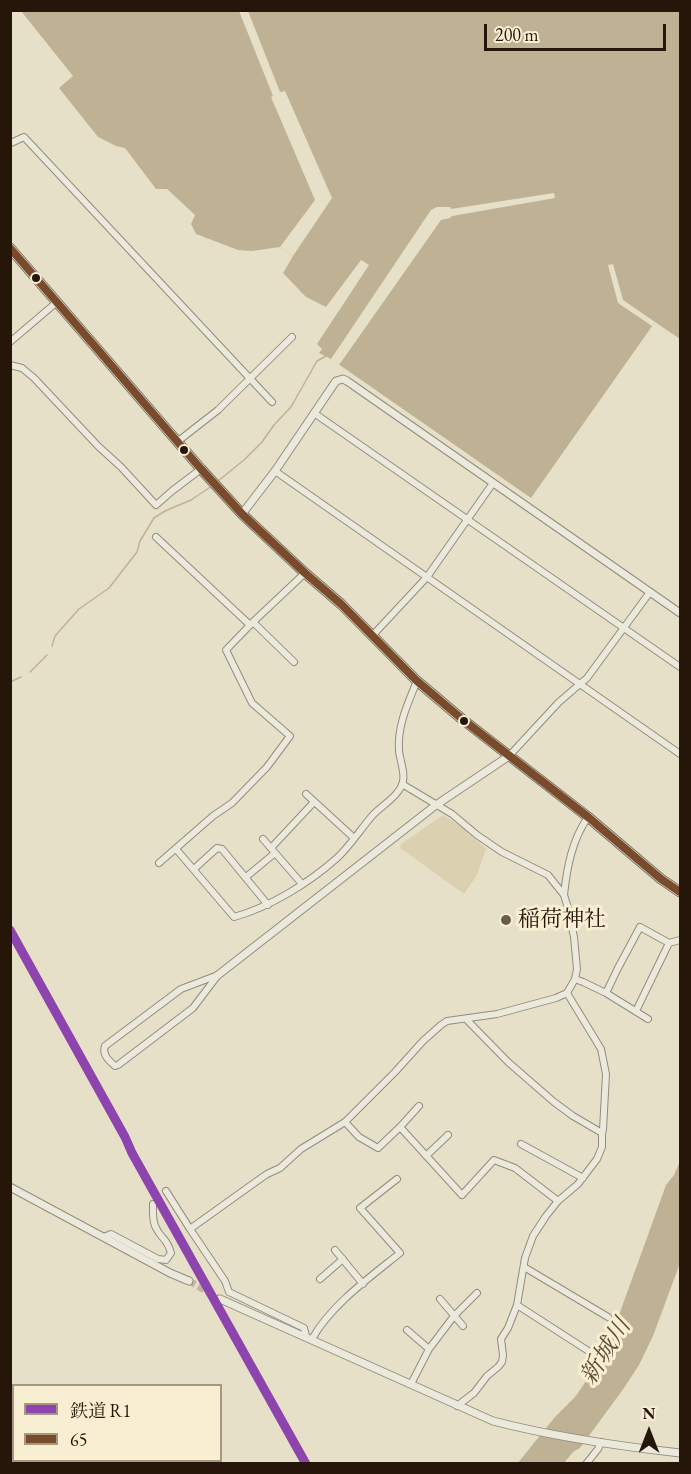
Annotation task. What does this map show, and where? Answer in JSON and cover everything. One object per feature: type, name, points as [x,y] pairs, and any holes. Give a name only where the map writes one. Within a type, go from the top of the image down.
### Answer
[{"type":"highway","points":[[11,248],[201,470],[242,513],[341,604],[417,681],[635,858],[681,892]]},
{"type":"street","points":[[10,142],[24,137],[272,402]]},
{"type":"street","points":[[10,342],[57,302]]},
{"type":"street","points":[[177,442],[218,410],[292,337]]},
{"type":"street","points":[[10,365],[22,368],[34,378],[156,505],[201,470]]},
{"type":"street","points":[[242,513],[275,471],[336,381],[343,379],[681,613]]},
{"type":"street","points":[[314,413],[681,667]]},
{"type":"street","points":[[275,471],[681,754]]},
{"type":"street","points":[[373,635],[427,577],[493,483]]},
{"type":"street","points":[[156,537],[294,662]]},
{"type":"street","points":[[159,863],[213,816],[232,803],[267,767],[290,736],[252,703],[226,650],[305,573]]},
{"type":"street","points":[[218,975],[181,989],[105,1046],[103,1051],[105,1055],[115,1066],[118,1065],[193,1008],[218,975],[436,805],[509,756],[559,702],[587,678],[650,592]]},
{"type":"street","points":[[176,849],[234,917],[268,905],[285,896],[338,857],[374,814],[401,788],[400,726],[417,681]]},
{"type":"street","points":[[402,784],[452,814],[477,836],[502,852],[548,875],[564,895]]},
{"type":"street","points":[[306,794],[354,838]]},
{"type":"street","points":[[246,877],[273,851],[314,802]]},
{"type":"street","points":[[190,1229],[267,1174],[280,1168],[301,1149],[345,1122],[441,1024],[524,1007],[567,993],[578,969],[564,895],[566,869],[579,831],[588,818]]},
{"type":"street","points":[[263,839],[302,884]]},
{"type":"street","points":[[194,869],[217,848],[222,849],[268,905]]},
{"type":"street","points":[[606,993],[640,927],[669,943],[681,940]]},
{"type":"street","points":[[636,1011],[669,943]]},
{"type":"street","points":[[575,979],[606,993],[648,1019]]},
{"type":"street","points":[[458,1406],[474,1393],[502,1362],[501,1339],[517,1305],[532,1236],[558,1202],[583,1178],[600,1153],[603,1141],[607,1082],[601,1049],[567,993]]},
{"type":"street","points":[[466,1019],[508,1062],[554,1102],[602,1133]]},
{"type":"street","points":[[345,1122],[359,1137],[378,1148],[419,1106]]},
{"type":"street","points":[[400,1127],[462,1195],[494,1160],[515,1168],[558,1202]]},
{"type":"street","points":[[426,1156],[448,1135]]},
{"type":"street","points":[[521,1144],[583,1178]]},
{"type":"street","points":[[309,1338],[332,1312],[400,1253],[360,1208],[397,1179]]},
{"type":"street","points":[[10,1187],[189,1281]]},
{"type":"street","points":[[166,1191],[225,1281],[229,1292],[303,1328],[309,1338]]},
{"type":"street","points":[[104,1237],[111,1234],[158,1259],[166,1260],[171,1253],[168,1242],[156,1229],[153,1204]]},
{"type":"street","points":[[334,1250],[363,1284]]},
{"type":"street","points":[[320,1279],[343,1259]]},
{"type":"street","points":[[524,1267],[608,1317]]},
{"type":"street","points":[[411,1384],[429,1349],[454,1316],[477,1293]]},
{"type":"street","points":[[220,1299],[493,1421],[597,1442],[681,1453]]},
{"type":"street","points":[[440,1299],[463,1326]]},
{"type":"street","points":[[517,1305],[590,1352]]},
{"type":"street","points":[[407,1330],[429,1349]]},
{"type":"street","points":[[586,1464],[598,1449],[597,1442]]},
{"type":"shaded area","points":[[443,815],[462,827],[486,849],[477,875],[464,894],[400,848],[401,844]]},
{"type":"water","points":[[21,11],[680,11],[680,339],[655,322],[531,498],[331,359],[319,353],[322,349],[317,344],[369,265],[361,260],[326,307],[306,297],[283,273],[293,256],[280,247],[252,251],[238,250],[196,234],[191,224],[195,215],[167,189],[156,189],[125,148],[98,137],[59,88],[73,76]]},
{"type":"water","name":"新城川","points":[[680,1161],[680,1263],[653,1336],[639,1365],[580,1448],[573,1452],[564,1463],[517,1464],[555,1417],[575,1397],[604,1355],[609,1336],[619,1315],[666,1185],[674,1175]]},
{"type":"pier","points":[[239,11],[248,11],[280,92],[285,91],[332,198],[293,256],[280,247],[315,200],[271,97],[273,96]]},
{"type":"pier","points":[[554,193],[555,198],[452,216],[441,220],[339,365],[331,359],[431,210],[437,207],[450,207],[451,209]]},
{"type":"pier","points":[[613,264],[623,300],[655,322],[652,326],[618,303],[608,265]]},
{"type":"waterway","points":[[218,481],[262,442],[291,407],[317,361],[326,356]]},
{"type":"waterway","points":[[52,646],[55,636],[79,609],[109,588],[137,552],[140,541],[154,518],[191,500],[212,486]]},
{"type":"waterway","points":[[30,672],[47,655]]},
{"type":"waterway","points":[[10,682],[21,677]]},
{"type":"tunnel","points":[[189,1281],[220,1299]]},
{"type":"rail line","name":"R1","points":[[10,930],[306,1464]]},
{"type":"transit line","name":"65","points":[[10,248],[242,514],[341,604],[417,681],[680,892]]},
{"type":"place","name":"稲荷神社","points":[[506,920]]}]
